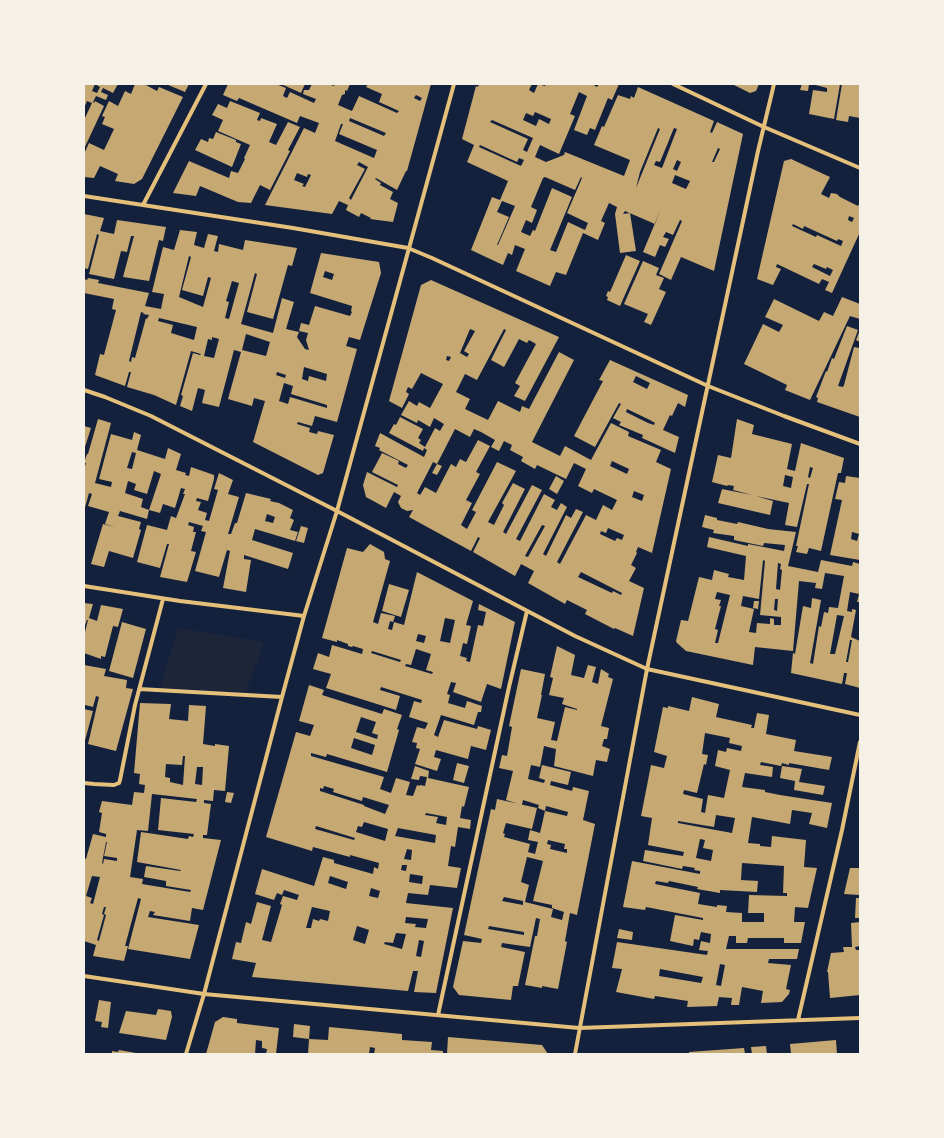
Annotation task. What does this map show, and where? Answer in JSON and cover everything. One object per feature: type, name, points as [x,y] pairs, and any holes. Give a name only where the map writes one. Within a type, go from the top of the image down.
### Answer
[{"type":"street","points":[[143,206],[206,84]]},
{"type":"street","points":[[186,1054],[204,994],[304,616],[337,511],[454,84]]},
{"type":"street","points":[[673,84],[860,168]]},
{"type":"street","points":[[575,1054],[647,669],[774,84]]},
{"type":"street","points":[[84,196],[408,248],[708,386],[860,444]]},
{"type":"street","points":[[84,390],[111,399],[151,416],[337,511],[593,645],[647,669],[860,715]]},
{"type":"street","points":[[84,586],[163,598],[304,616]]},
{"type":"street","points":[[84,783],[114,785],[119,783],[140,689],[163,598]]},
{"type":"street","points":[[438,1015],[527,611]]},
{"type":"street","points":[[140,689],[282,697]]},
{"type":"street","points":[[798,1020],[842,830],[860,742]]},
{"type":"street","points":[[84,976],[204,994],[579,1028],[860,1018]]},
{"type":"shaded area","points":[[178,628],[264,642],[246,692],[160,688]]},
{"type":"building","points":[[84,84],[95,84],[118,84],[113,93],[103,88],[101,92],[108,95],[106,100],[96,96],[93,102],[94,103],[95,101],[104,106],[84,149],[84,120],[92,103],[87,101],[84,108]],"holes":[[[95,84],[100,87],[97,93],[92,91]]]},
{"type":"building","points":[[135,84],[144,84],[157,91],[159,87],[183,97],[142,179],[134,184],[115,181],[118,174],[100,166],[94,178],[84,177],[84,154],[89,143],[104,150],[114,129],[102,124],[105,117],[102,116],[109,101],[118,106],[125,91],[131,94]]},
{"type":"building","points":[[166,84],[189,84],[185,92]]},
{"type":"building","points":[[228,84],[276,84],[286,88],[283,96],[287,98],[290,92],[314,103],[316,99],[303,94],[304,90],[309,90],[312,84],[328,84],[334,86],[335,84],[350,84],[347,91],[345,90],[345,94],[342,95],[338,105],[352,111],[359,96],[397,113],[399,111],[379,102],[382,94],[366,87],[368,84],[431,84],[407,171],[397,190],[376,178],[375,179],[381,183],[380,185],[393,192],[390,199],[398,203],[393,222],[370,219],[371,218],[361,213],[359,217],[346,210],[348,205],[339,201],[332,214],[265,205],[304,128],[315,133],[319,123],[300,116],[297,123],[239,98],[237,101],[223,95]],"holes":[[[416,95],[422,98],[420,101],[414,98]],[[350,118],[386,133],[384,136],[349,121]],[[341,124],[343,124],[339,134],[377,150],[374,158],[335,141]],[[359,162],[368,167],[351,200],[349,198],[365,169],[357,165]],[[297,173],[307,177],[308,174],[311,175],[305,187],[302,186],[304,184],[294,180]]]},
{"type":"building","points":[[281,84],[305,84],[301,93]]},
{"type":"building","points":[[479,84],[532,84],[529,90],[534,93],[538,84],[545,86],[546,84],[592,84],[597,87],[599,84],[619,84],[612,100],[608,98],[595,130],[590,128],[587,135],[574,130],[587,96],[579,92],[570,114],[575,116],[559,154],[540,145],[535,157],[546,162],[564,155],[565,152],[624,176],[630,160],[594,145],[602,126],[604,127],[618,95],[630,99],[631,96],[634,98],[638,87],[714,121],[710,132],[712,133],[717,122],[743,134],[714,271],[681,257],[671,280],[659,274],[682,221],[680,220],[673,235],[666,232],[663,237],[669,239],[665,247],[660,245],[655,257],[643,252],[655,224],[630,213],[636,251],[620,253],[615,214],[617,207],[609,203],[601,221],[605,223],[598,240],[583,233],[566,275],[556,272],[550,286],[516,271],[525,249],[515,245],[512,255],[508,253],[503,265],[471,250],[492,197],[500,200],[508,181],[467,162],[474,145],[462,139],[476,86],[478,87]],"holes":[[[535,112],[551,119],[549,124],[539,119],[536,126],[523,120],[526,113],[533,116]],[[492,120],[533,138],[527,152],[523,150],[528,139],[490,122]],[[658,128],[660,129],[636,188],[640,172]],[[674,128],[677,129],[662,168],[654,165],[656,161],[660,162]],[[480,145],[517,162],[519,158],[524,160],[521,166],[479,147]],[[718,148],[720,149],[714,162],[712,162]],[[677,160],[681,162],[677,171],[673,169]],[[675,175],[690,181],[686,189],[672,183]],[[545,177],[575,190],[581,177],[582,178],[567,213],[588,223],[585,230],[568,222],[556,252],[550,250],[572,197],[552,188],[535,231],[533,230],[530,236],[521,232],[526,220],[532,223],[537,210],[531,207],[543,178]],[[502,201],[515,206],[497,245],[509,217],[497,212]]]},
{"type":"building","points":[[734,84],[759,84],[756,91],[750,93]]},
{"type":"building","points":[[802,84],[809,84],[808,91],[800,90]]},
{"type":"building","points":[[812,84],[840,84],[834,119],[809,114],[813,90],[827,92],[827,88]]},
{"type":"building","points":[[842,84],[860,84],[860,118],[849,116],[848,122],[836,120]]},
{"type":"building","points":[[230,101],[260,113],[257,120],[260,121],[261,118],[277,124],[269,142],[276,145],[288,122],[300,127],[288,150],[290,151],[270,190],[260,185],[251,203],[238,202],[200,186],[196,196],[173,193],[189,161],[229,178],[231,171],[238,173],[250,145],[218,131],[223,120],[212,115],[218,104],[227,108]]},
{"type":"building","points":[[216,132],[236,140],[236,142],[241,144],[232,167],[195,150],[201,139],[208,142],[209,138],[213,139]]},
{"type":"building","points":[[791,159],[830,177],[821,194],[829,198],[831,193],[837,194],[858,206],[860,202],[860,232],[832,293],[825,290],[829,282],[822,279],[819,284],[777,264],[776,267],[781,269],[773,285],[757,279],[784,161]],"holes":[[[849,216],[854,218],[852,222],[848,220]],[[793,224],[803,229],[804,226],[837,241],[838,239],[843,241],[841,246],[792,226]],[[814,264],[833,270],[830,276],[812,267]]]},
{"type":"building","points":[[84,214],[104,218],[100,231],[114,234],[117,220],[166,227],[163,241],[159,240],[149,281],[123,277],[134,236],[131,236],[127,252],[121,251],[114,279],[89,274],[99,235],[97,234],[88,269],[84,268]]},
{"type":"building","points":[[180,230],[197,232],[194,245],[204,248],[208,234],[218,236],[214,251],[218,252],[219,244],[243,250],[245,240],[297,248],[292,266],[288,265],[273,319],[247,312],[257,274],[255,273],[241,324],[273,333],[282,298],[294,302],[286,329],[299,332],[297,337],[305,349],[309,350],[306,340],[308,333],[299,331],[301,323],[309,325],[315,306],[350,316],[352,312],[352,306],[310,293],[321,253],[379,262],[381,273],[360,340],[349,337],[346,346],[357,349],[337,422],[315,416],[312,426],[298,422],[297,424],[310,428],[309,432],[317,434],[318,431],[334,435],[323,473],[318,475],[253,442],[265,401],[254,398],[252,406],[228,399],[241,352],[234,350],[219,407],[202,403],[205,390],[198,388],[192,411],[180,406],[183,396],[181,395],[193,353],[201,354],[191,351],[176,405],[154,395],[127,387],[131,372],[129,372],[125,386],[95,375],[100,354],[104,355],[116,310],[112,309],[114,299],[84,293],[84,279],[87,280],[88,278],[99,280],[98,283],[149,293],[145,306],[161,309],[164,294],[152,292],[163,247],[174,250]],"holes":[[[189,256],[191,257],[182,290],[203,296],[208,277],[211,278],[203,307],[179,297]],[[325,271],[334,274],[332,280],[323,277]],[[232,281],[239,283],[229,319],[225,318],[229,302],[226,301]],[[141,312],[149,315],[147,319],[146,318],[135,358],[132,357],[131,362],[129,361]],[[159,318],[197,327],[194,340],[171,333],[173,325],[158,321]],[[246,334],[270,342],[266,356],[242,350]],[[212,337],[219,339],[214,358],[204,356],[208,339],[212,340]],[[304,367],[327,374],[326,381],[309,376],[308,381],[302,379]],[[277,372],[286,375],[285,378],[276,375]],[[284,383],[293,386],[291,394],[327,405],[327,408],[290,397],[288,404],[279,401]]]},
{"type":"building","points":[[626,255],[640,261],[620,306],[607,300],[608,297],[606,296],[608,291],[610,292]]},
{"type":"building","points":[[643,261],[659,268],[656,275],[664,278],[659,289],[666,292],[651,325],[644,322],[648,314],[624,304]]},
{"type":"building","points":[[431,280],[559,337],[525,401],[514,396],[520,386],[515,383],[536,344],[529,340],[527,343],[519,339],[504,367],[491,360],[506,330],[504,329],[477,380],[465,374],[456,392],[470,399],[465,409],[488,420],[498,401],[520,412],[522,406],[529,409],[559,352],[574,360],[532,442],[560,456],[565,446],[591,460],[611,423],[629,432],[628,436],[661,450],[656,462],[671,469],[652,553],[638,547],[637,553],[631,565],[636,568],[629,581],[644,588],[633,636],[615,628],[614,629],[585,614],[587,610],[567,600],[565,604],[528,583],[534,571],[521,564],[515,576],[473,552],[480,538],[478,537],[471,551],[409,517],[413,510],[407,511],[401,508],[398,502],[401,496],[394,492],[386,508],[366,497],[363,485],[367,472],[397,487],[398,485],[372,472],[382,453],[399,461],[398,464],[406,468],[408,465],[379,450],[380,448],[375,446],[380,433],[424,457],[427,450],[424,448],[423,451],[389,433],[394,424],[396,425],[400,417],[423,429],[418,438],[421,440],[419,443],[425,447],[435,428],[440,431],[444,424],[434,418],[430,427],[418,420],[417,423],[401,415],[409,401],[417,406],[419,402],[430,408],[443,384],[421,373],[412,389],[408,387],[406,392],[409,394],[402,408],[389,401],[421,285]],"holes":[[[470,329],[475,331],[464,351],[469,354],[467,357],[460,353]],[[447,356],[451,357],[449,361],[446,360]],[[455,429],[470,437],[474,429],[481,432],[495,440],[491,447],[499,451],[504,441],[512,445],[510,450],[523,457],[521,461],[535,469],[537,465],[566,479],[574,463],[586,469],[578,486],[592,493],[594,489],[617,500],[612,510],[603,505],[596,520],[586,515],[560,564],[557,562],[583,512],[576,509],[571,518],[566,515],[546,556],[543,554],[567,507],[561,503],[557,510],[551,507],[555,500],[544,494],[520,541],[516,539],[542,490],[532,485],[506,534],[503,532],[525,489],[513,483],[502,503],[504,505],[494,525],[488,522],[516,471],[497,462],[472,510],[476,512],[467,529],[461,525],[472,503],[466,500],[480,474],[476,472],[490,446],[478,440],[466,462],[460,459],[456,467],[451,464],[436,493],[425,487],[420,495],[417,493],[433,462],[437,464]],[[612,461],[629,469],[627,474],[610,466]],[[634,491],[644,495],[642,501],[632,497]],[[542,525],[545,526],[528,557],[525,556]],[[608,528],[624,535],[622,540],[617,538],[615,541],[600,534],[601,531],[606,533]],[[581,572],[622,593],[621,595],[613,591],[612,593],[578,577]]]},
{"type":"building","points":[[842,297],[860,304],[860,319],[850,316],[810,400],[785,390],[787,385],[744,364],[763,324],[779,332],[783,325],[765,317],[774,299],[819,321],[824,312],[833,316]]},
{"type":"building","points":[[847,326],[858,330],[838,386],[843,387],[844,385],[854,347],[860,348],[860,417],[817,402],[818,398],[816,397],[832,358],[834,359]]},
{"type":"building","points":[[860,330],[860,342],[856,340]]},
{"type":"building","points":[[610,360],[688,395],[685,407],[678,403],[663,430],[679,437],[675,453],[642,438],[643,435],[619,425],[621,422],[613,418],[621,404],[619,403],[595,447],[574,436],[603,381],[599,380]],"holes":[[[636,376],[650,383],[647,389],[633,382]],[[627,409],[650,420],[655,423],[654,425],[626,412]]]},
{"type":"building","points":[[98,419],[111,423],[95,483],[111,487],[112,482],[99,479],[111,434],[132,440],[134,432],[141,435],[137,450],[165,459],[168,448],[181,454],[176,470],[186,473],[185,475],[189,476],[191,467],[214,475],[208,501],[197,498],[196,501],[201,502],[198,510],[207,513],[205,520],[209,521],[218,490],[214,489],[219,473],[233,480],[228,494],[239,497],[228,534],[231,534],[235,523],[237,523],[246,493],[271,499],[270,501],[279,503],[293,510],[290,518],[294,520],[290,530],[298,532],[295,541],[255,529],[252,540],[293,553],[288,569],[244,555],[244,559],[251,560],[246,592],[223,588],[230,551],[227,550],[219,577],[195,571],[206,532],[201,531],[203,526],[189,522],[188,525],[194,527],[193,532],[196,532],[191,551],[196,552],[187,582],[160,577],[169,544],[167,544],[160,568],[137,562],[147,525],[167,530],[171,516],[176,518],[185,494],[183,494],[185,489],[181,488],[175,508],[163,504],[160,513],[149,510],[147,519],[120,511],[118,516],[141,522],[139,529],[141,530],[133,558],[109,551],[104,567],[91,564],[103,524],[115,527],[105,524],[109,512],[88,506],[92,494],[89,493],[84,511],[84,470],[86,463],[84,463]],"holes":[[[132,452],[136,453],[132,469],[127,468]],[[154,471],[161,474],[149,510],[141,507],[143,499],[125,493],[128,481],[136,484],[134,490],[147,494]],[[267,514],[275,517],[273,523],[265,521]]]},
{"type":"building","points":[[737,419],[754,425],[752,434],[792,444],[787,469],[795,471],[801,443],[844,458],[841,473],[838,473],[821,551],[809,548],[807,554],[796,552],[809,484],[807,484],[797,527],[785,525],[789,503],[756,496],[773,501],[770,515],[718,503],[722,489],[752,495],[733,490],[734,486],[727,486],[712,482],[718,455],[731,458]],"holes":[[[810,467],[813,468],[810,478],[808,477]],[[785,475],[793,477],[791,488],[783,486]]]},
{"type":"building","points":[[84,426],[91,428],[84,450]]},
{"type":"building","points":[[437,464],[442,466],[437,475],[432,473]]},
{"type":"building","points":[[556,476],[564,481],[557,494],[549,489]]},
{"type":"building","points":[[846,476],[860,478],[860,560],[830,555],[842,500],[835,499],[839,482],[845,483]],"holes":[[[852,532],[859,534],[857,541],[851,539]]]},
{"type":"building","points":[[705,515],[717,518],[717,520],[737,524],[738,522],[768,529],[796,532],[788,566],[818,572],[821,560],[852,566],[853,562],[860,564],[860,602],[857,602],[859,594],[850,592],[847,611],[852,612],[852,609],[856,610],[851,637],[860,641],[860,688],[845,684],[847,673],[844,673],[842,684],[791,673],[793,653],[795,654],[803,606],[811,608],[812,598],[821,600],[810,663],[813,664],[819,626],[821,627],[824,612],[828,613],[829,607],[838,608],[844,576],[825,573],[822,589],[815,588],[816,583],[799,581],[793,651],[755,647],[753,665],[686,651],[677,643],[676,641],[681,620],[688,621],[699,577],[712,580],[714,570],[729,574],[728,577],[744,580],[746,556],[707,547],[709,537],[748,546],[748,544],[784,551],[785,545],[764,543],[763,546],[734,540],[734,536],[713,533],[714,530],[702,527]],"holes":[[[763,560],[765,561],[760,615],[781,617],[781,625],[774,625],[774,619],[770,618],[770,624],[757,623],[756,633],[749,632],[754,609],[741,606],[743,596],[759,599]],[[778,563],[781,564],[780,569],[782,570],[780,590],[776,589]],[[717,592],[730,595],[718,643],[715,643],[718,630],[715,629],[721,606],[719,606],[721,600],[715,599]],[[775,599],[778,599],[777,611],[774,610]],[[837,615],[844,616],[835,654],[830,654]],[[850,640],[852,640],[848,662],[846,662]]]},
{"type":"building","points":[[301,526],[308,528],[304,543],[296,541]]},
{"type":"building","points":[[370,544],[384,552],[385,559],[390,561],[373,622],[378,624],[381,613],[395,616],[393,622],[390,621],[388,629],[392,630],[394,622],[404,625],[417,572],[473,601],[466,625],[471,626],[467,644],[463,643],[460,656],[467,658],[466,661],[470,662],[478,625],[483,626],[486,612],[478,610],[479,604],[515,622],[501,689],[487,684],[481,702],[453,692],[456,683],[451,682],[447,694],[450,695],[448,703],[465,708],[467,701],[482,706],[481,712],[478,712],[474,725],[441,715],[434,735],[438,737],[444,720],[477,729],[478,726],[491,730],[486,750],[471,746],[468,759],[436,750],[434,757],[441,759],[437,771],[415,764],[420,749],[416,748],[417,743],[412,742],[417,727],[425,729],[428,723],[409,717],[414,701],[421,703],[422,700],[381,687],[380,690],[400,696],[396,710],[326,688],[331,674],[313,669],[318,653],[329,657],[332,645],[362,654],[363,649],[348,646],[348,644],[337,640],[337,642],[322,638],[347,548],[363,552]],"holes":[[[445,618],[455,620],[450,643],[440,641]],[[418,634],[426,636],[424,643],[416,641]],[[416,649],[431,654],[426,670],[433,672],[432,674],[405,666],[406,664],[411,665]],[[372,651],[401,660],[400,662],[371,653]]]},
{"type":"building","points":[[389,584],[409,590],[401,617],[382,611]]},
{"type":"building","points":[[754,601],[759,601],[758,609],[753,608]]},
{"type":"building","points":[[84,603],[93,604],[89,618],[97,621],[101,605],[123,609],[118,627],[113,626],[105,657],[101,656],[101,659],[84,653],[84,636],[88,620],[84,628]]},
{"type":"building","points":[[122,622],[146,629],[133,678],[109,671]]},
{"type":"building","points":[[557,646],[575,655],[571,675],[584,678],[588,665],[596,667],[592,682],[598,684],[601,669],[609,674],[608,677],[613,679],[601,726],[609,728],[607,739],[604,739],[602,746],[610,749],[607,762],[596,760],[593,776],[554,766],[556,749],[544,746],[540,767],[531,765],[528,779],[544,783],[545,780],[539,778],[542,765],[571,772],[568,785],[551,781],[550,785],[572,791],[573,787],[589,791],[583,820],[595,824],[577,915],[570,913],[565,941],[567,942],[558,989],[525,985],[540,919],[536,918],[530,947],[502,943],[501,947],[525,952],[518,986],[513,986],[511,1000],[459,995],[453,987],[463,941],[481,943],[482,939],[464,935],[491,809],[495,810],[497,799],[518,804],[506,800],[513,771],[499,768],[502,755],[507,756],[512,727],[509,726],[521,669],[545,674],[537,718],[555,722],[551,740],[557,741],[565,707],[577,709],[562,704],[564,698],[549,695],[553,678],[550,677]],"holes":[[[523,800],[539,805],[538,808],[545,811],[540,833],[530,830],[528,840],[538,842],[535,854],[528,852],[530,844],[504,837],[505,834],[503,833],[506,823],[532,829],[537,808],[522,805]],[[546,806],[568,812],[567,816],[545,811]],[[548,840],[565,844],[564,849],[567,849],[567,853],[550,849],[551,845],[547,844]],[[527,857],[543,861],[533,901],[552,905],[552,908],[564,912],[562,920],[551,917],[553,909],[525,902],[529,885],[521,882]],[[504,897],[523,901],[523,905],[502,901]],[[489,926],[524,932],[524,935],[488,929]]]},
{"type":"building","points":[[84,665],[106,669],[104,676],[127,680],[126,688],[133,689],[116,751],[88,744],[99,697],[96,696],[93,707],[85,705],[84,708]]},
{"type":"building","points":[[309,685],[324,690],[322,695],[382,714],[384,709],[402,715],[397,729],[399,730],[387,772],[327,754],[326,757],[311,753],[311,756],[384,777],[380,789],[391,793],[396,778],[410,782],[406,795],[413,796],[417,785],[425,786],[427,777],[420,776],[419,780],[411,779],[415,766],[429,771],[428,778],[469,787],[464,807],[462,806],[460,818],[471,820],[470,829],[458,827],[455,847],[451,846],[448,866],[461,868],[457,888],[430,885],[428,895],[408,893],[406,903],[453,908],[436,993],[414,992],[418,971],[413,971],[408,991],[252,977],[256,963],[232,959],[236,942],[241,943],[246,922],[251,924],[257,902],[271,906],[262,940],[271,942],[282,905],[280,904],[283,896],[297,900],[299,895],[284,890],[282,895],[277,893],[274,900],[255,894],[262,869],[314,886],[323,857],[334,860],[334,863],[373,874],[374,867],[378,869],[379,863],[313,847],[312,851],[266,837],[296,732],[310,736],[314,725],[299,721]],"holes":[[[361,717],[376,722],[372,733],[378,735],[377,739],[356,732]],[[354,738],[375,745],[372,755],[351,748]],[[324,786],[334,789],[333,792],[362,801],[363,797],[389,805],[385,814],[364,805],[320,791],[320,788],[323,789]],[[426,813],[447,817],[446,825],[436,823],[438,817],[425,815]],[[364,822],[388,829],[385,841],[356,832],[358,826],[362,827]],[[316,826],[355,838],[354,840],[315,829]],[[398,828],[436,835],[435,843],[395,836]],[[407,849],[412,850],[411,860],[404,859]],[[402,865],[407,865],[406,871],[401,870]],[[410,874],[423,876],[422,884],[409,882]],[[330,876],[348,882],[346,889],[328,883]],[[371,888],[380,891],[378,898],[369,896]],[[312,907],[330,911],[328,921],[313,919],[311,928],[306,928]],[[406,917],[428,919],[426,928],[415,927],[416,924],[405,923]],[[357,926],[369,930],[365,944],[353,940]],[[396,933],[406,934],[402,949],[384,944],[385,942],[393,943]],[[419,940],[424,941],[421,957],[416,956]]]},
{"type":"building","points":[[692,697],[719,704],[716,717],[752,725],[751,728],[754,728],[757,713],[769,715],[766,734],[796,740],[794,751],[832,757],[829,770],[789,763],[789,765],[782,763],[781,766],[761,762],[760,765],[773,767],[772,777],[745,773],[742,787],[765,790],[765,792],[780,795],[832,803],[827,828],[809,824],[812,813],[792,810],[790,824],[752,817],[748,843],[771,847],[772,836],[806,840],[804,867],[817,868],[808,908],[795,907],[794,922],[805,922],[801,943],[784,943],[784,938],[748,938],[747,943],[736,943],[736,936],[729,936],[726,949],[799,949],[797,959],[769,959],[768,963],[791,965],[786,989],[790,990],[789,994],[782,1002],[761,1003],[763,991],[742,987],[739,1005],[731,1005],[732,998],[719,997],[717,1006],[687,1007],[688,1001],[655,996],[654,999],[616,992],[622,969],[612,968],[617,942],[707,955],[708,951],[699,950],[701,941],[710,943],[711,934],[701,932],[699,940],[694,939],[693,946],[670,941],[675,915],[703,920],[703,918],[646,907],[645,910],[623,907],[632,861],[700,874],[700,871],[694,870],[695,868],[683,866],[682,869],[643,861],[645,850],[683,856],[684,852],[648,845],[652,818],[641,816],[651,765],[664,768],[667,756],[654,752],[663,707],[668,708],[668,706],[689,711]],"holes":[[[705,733],[730,738],[729,743],[742,746],[741,751],[727,748],[726,752],[718,750],[715,766],[730,770],[724,798],[708,795],[705,813],[701,812],[703,799],[683,794],[684,790],[697,793],[704,764],[706,765],[708,755],[702,754]],[[716,815],[735,818],[732,833],[678,823],[678,821],[714,827]],[[700,839],[705,840],[703,848],[713,850],[711,861],[696,858]],[[742,863],[784,866],[783,893],[787,893],[787,896],[749,895],[748,913],[764,913],[764,922],[742,922],[742,913],[726,912],[727,906],[717,905],[717,907],[698,904],[700,893],[655,884],[656,881],[668,883],[669,881],[698,887],[697,889],[720,893],[720,890],[757,892],[758,881],[741,880]],[[720,964],[725,965],[721,986],[716,985]],[[660,969],[703,977],[701,983],[659,976]]]},
{"type":"building","points":[[140,703],[171,704],[169,719],[188,721],[189,705],[206,706],[203,744],[229,746],[225,791],[214,790],[213,801],[204,800],[204,803],[211,804],[207,835],[203,835],[203,838],[221,840],[203,910],[192,908],[190,921],[153,915],[155,912],[150,911],[148,917],[199,925],[190,959],[128,949],[141,899],[138,898],[125,946],[128,946],[124,961],[93,956],[96,945],[84,941],[84,858],[86,859],[93,834],[106,837],[106,834],[99,832],[102,813],[99,812],[102,801],[132,805],[134,792],[144,793],[145,785],[139,784],[140,774],[134,773]],"holes":[[[183,756],[185,756],[183,785],[170,782],[170,778],[165,777],[166,764],[182,765]],[[197,767],[203,767],[202,785],[195,784]],[[152,794],[197,799],[196,802],[161,798],[158,830],[194,834],[193,837],[189,836],[188,839],[141,832],[137,862],[181,870],[146,866],[144,877],[166,881],[166,886],[191,890],[190,892],[142,884],[143,879],[130,877],[137,830],[148,831]],[[106,842],[107,842],[104,856],[117,858],[117,861],[104,859],[103,864],[102,863]],[[92,876],[100,877],[93,904],[90,903],[92,898],[86,896]],[[104,907],[106,907],[104,914],[106,915],[99,941],[97,940],[104,915],[102,914]]]},
{"type":"building","points":[[84,709],[93,711],[84,744]]},
{"type":"building","points":[[457,763],[469,766],[464,783],[453,780]]},
{"type":"building","points":[[782,766],[802,769],[799,782],[825,786],[823,795],[794,790],[795,781],[780,778]]},
{"type":"building","points":[[227,792],[234,793],[231,803],[225,802]]},
{"type":"building","points":[[850,868],[860,868],[860,895],[844,894]]},
{"type":"building","points":[[856,898],[860,898],[860,918],[855,918]]},
{"type":"building","points":[[860,922],[860,946],[855,947],[856,950],[860,950],[860,995],[830,998],[827,972],[831,953],[844,952],[843,947],[852,947],[851,923]]},
{"type":"building","points":[[619,929],[633,932],[632,940],[617,938]]},
{"type":"building","points":[[99,1000],[111,1002],[108,1028],[101,1027],[102,1022],[95,1021]]},
{"type":"building","points":[[158,1009],[171,1011],[172,1017],[166,1040],[119,1033],[126,1011],[156,1015]]},
{"type":"building","points":[[223,1017],[237,1019],[237,1023],[279,1028],[276,1054],[266,1054],[267,1049],[262,1048],[262,1041],[256,1040],[255,1054],[206,1054],[215,1022]]},
{"type":"building","points":[[294,1024],[310,1026],[309,1039],[293,1037]]},
{"type":"building","points":[[329,1027],[402,1034],[402,1040],[432,1042],[431,1050],[443,1051],[443,1053],[446,1054],[374,1054],[375,1048],[370,1047],[369,1054],[308,1054],[309,1039],[328,1040]]},
{"type":"building","points":[[448,1037],[542,1045],[548,1054],[447,1054]]},
{"type":"building","points":[[836,1040],[837,1054],[791,1054],[790,1044]]},
{"type":"building","points":[[766,1046],[767,1054],[752,1054],[751,1047]]},
{"type":"building","points":[[744,1048],[745,1054],[689,1054],[689,1052]]},
{"type":"building","points":[[119,1050],[136,1054],[112,1054],[112,1051],[118,1052]]}]
